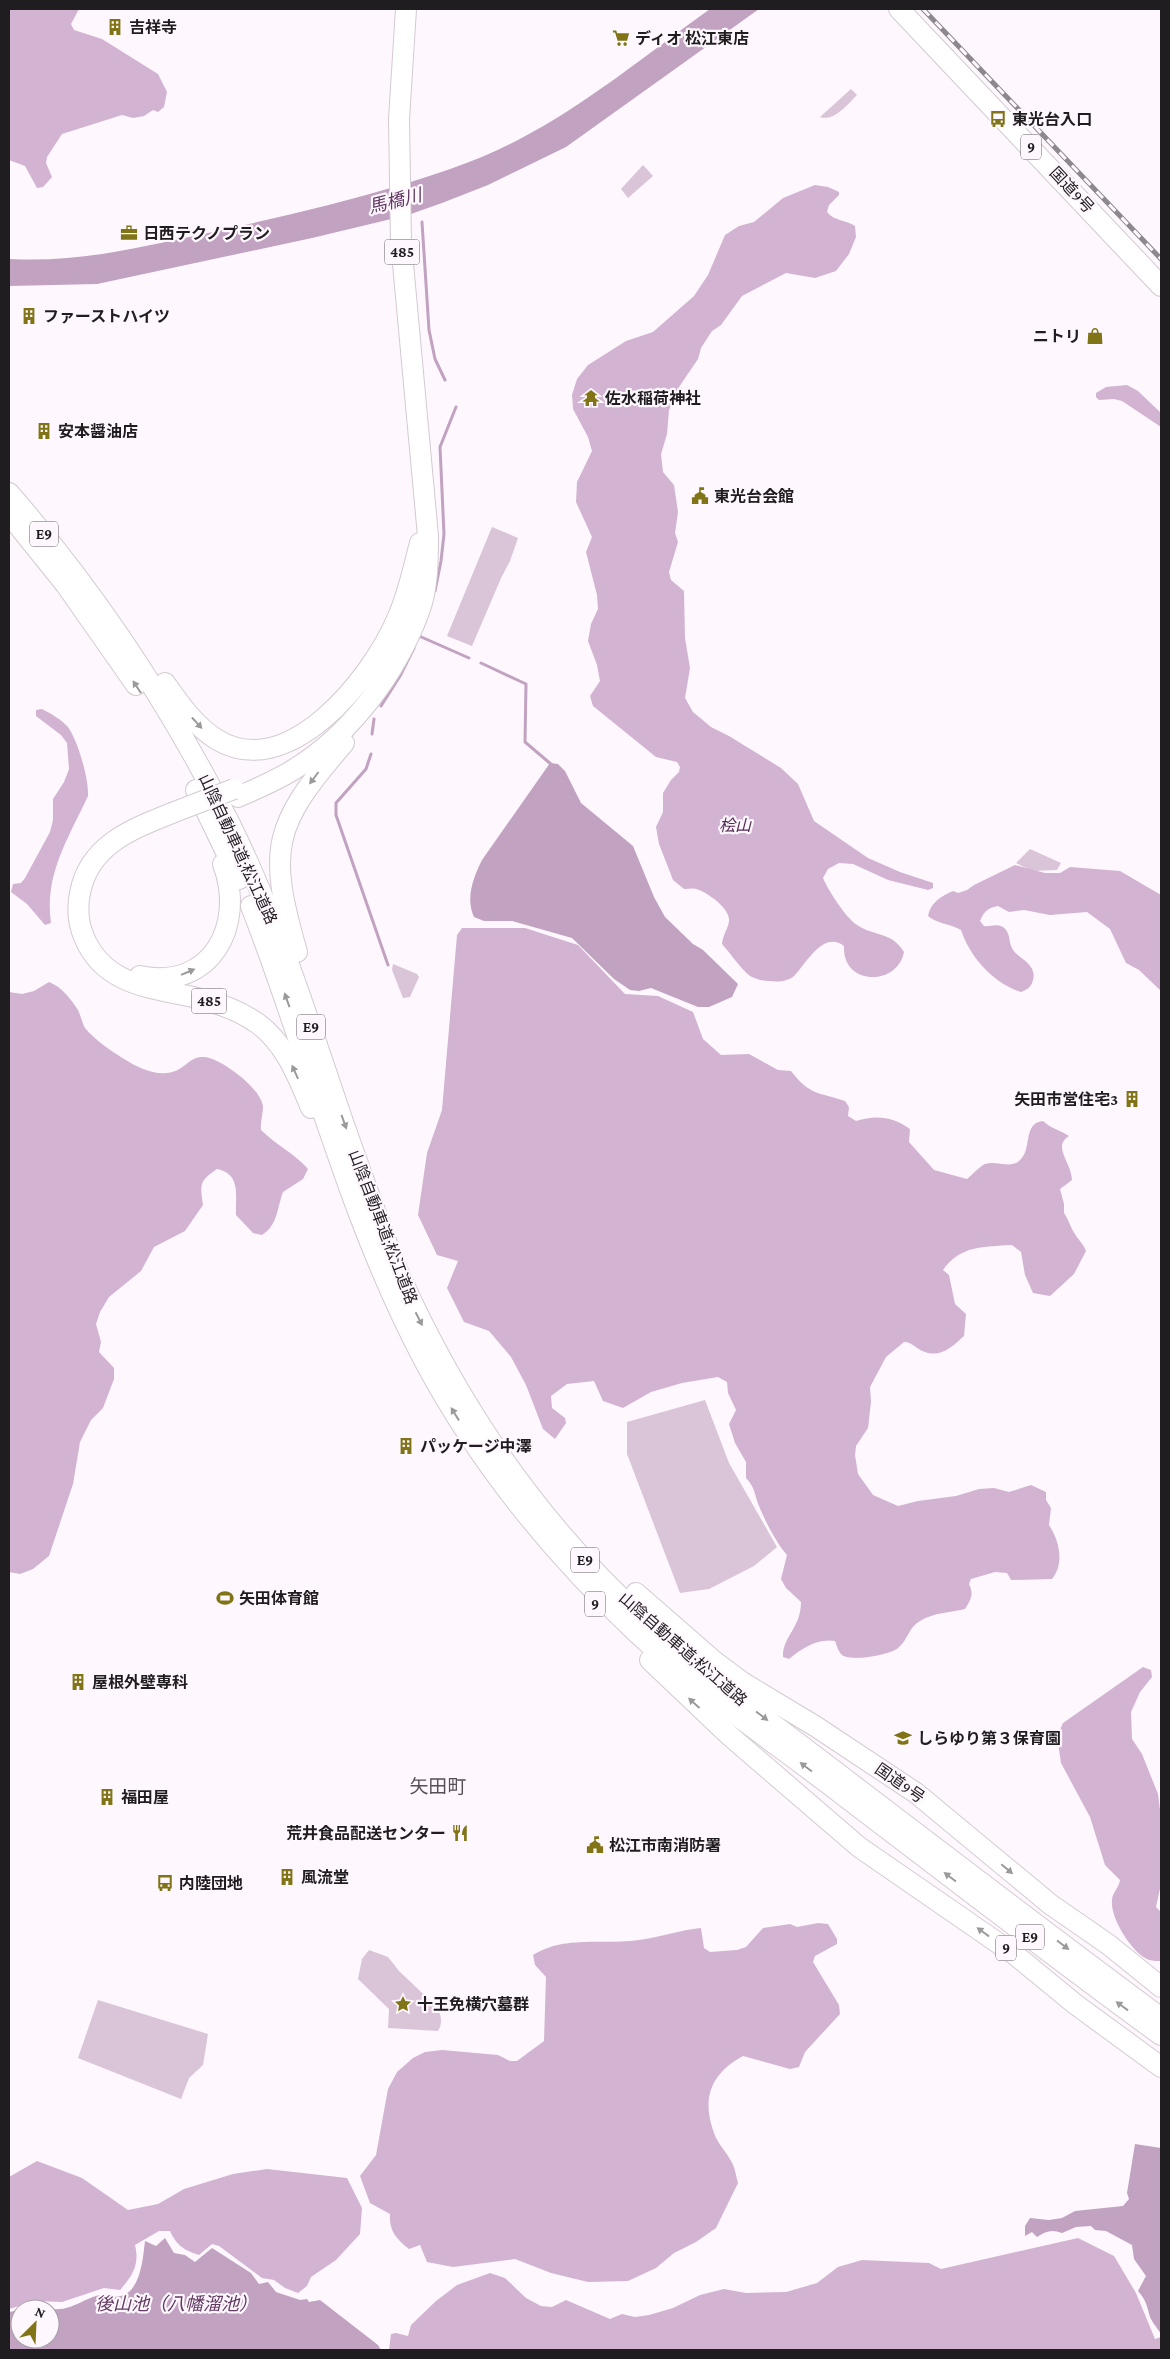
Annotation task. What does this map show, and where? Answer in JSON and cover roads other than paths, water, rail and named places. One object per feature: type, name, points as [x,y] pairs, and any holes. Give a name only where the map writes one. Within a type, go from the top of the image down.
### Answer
[{"type":"highway","name":"485","points":[[378,1261],[333,1166],[289,1059],[273,1038],[256,1022],[232,1009],[204,1000],[144,988],[122,979],[101,963],[85,940],[79,918],[78,904],[81,886],[93,861],[105,847],[124,834],[236,793],[271,773],[335,730],[395,671],[409,644],[427,574],[428,536],[406,307],[401,233],[399,119],[406,9]]},
{"type":"highway","name":"国道9号","points":[[899,9],[1161,286]]},
{"type":"highway","name":"E9","points":[[9,494],[47,538]]},
{"type":"highway","name":"485","points":[[323,1063],[321,1025],[282,900],[280,852],[284,830],[294,808],[310,783],[335,730],[374,680],[393,643],[413,592],[424,494]]},
{"type":"highway","name":"山陰自動車道;松江道路","points":[[9,514],[75,579],[124,642],[164,703],[230,825],[286,956],[392,1258],[412,1305],[438,1355],[494,1447],[567,1540],[608,1584],[691,1660],[853,1794]]},
{"type":"highway","name":"485","points":[[47,538],[75,579],[114,615],[180,704],[201,728],[217,740],[237,748],[256,750],[273,748],[296,739],[335,730]]},
{"type":"highway","name":"山陰自動車道;松江道路","points":[[75,579],[113,649],[153,712],[217,831],[246,894],[272,959],[378,1261],[425,1362],[481,1455],[555,1550],[638,1634],[705,1690],[853,1794],[906,1834],[1161,2035]]},
{"type":"highway","name":"485","points":[[174,817],[111,853],[96,874],[89,892],[88,918],[101,950],[120,968],[140,976],[168,978],[192,971],[213,955],[223,940],[229,924],[231,900],[228,882],[220,857],[217,831]]},
{"type":"highway","name":"国道9号","points":[[438,1355],[562,1518],[632,1590],[714,1661],[767,1699],[815,1726],[916,1793],[1050,1904],[1109,1945],[1161,1987]]},
{"type":"highway","name":"9","points":[[481,1455],[507,1499],[555,1560],[646,1657],[730,1736],[860,1846],[1014,1954],[1076,2004],[1161,2067]]},
{"type":"highway","name":"山陰自動車道;松江道路","points":[[906,1834],[1161,2018]]},
{"type":"highway","points":[[1050,1904],[1086,1940],[1161,2003]]},
{"type":"highway","points":[[1014,1954],[1161,2050]]},
{"type":"water","name":"馬橋川","points":[[710,9],[759,9],[566,147],[488,185],[408,215],[312,238],[97,284],[9,286],[9,259],[60,259],[110,253],[208,233],[353,199],[446,171],[474,160],[518,140],[568,111]]},
{"type":"water","points":[[550,763],[558,764],[565,771],[581,803],[633,846],[654,897],[665,917],[738,984],[732,997],[709,1007],[698,1007],[651,988],[639,991],[630,990],[614,979],[572,938],[512,921],[484,921],[474,917],[471,910],[470,895],[482,860]]},
{"type":"water","points":[[1135,2144],[1161,2148],[1161,2334],[1151,2319],[1145,2300],[1138,2291],[1146,2276],[1134,2259],[1132,2245],[1106,2231],[1095,2230],[1091,2226],[1076,2227],[1062,2233],[1049,2231],[1037,2237],[1032,2232],[1025,2236],[1025,2226],[1030,2218],[1049,2220],[1062,2218],[1075,2211],[1123,2206],[1129,2199],[1127,2193]]},
{"type":"water","name":"後山池（八幡溜池）","points":[[165,2238],[174,2253],[185,2255],[195,2262],[212,2248],[251,2273],[259,2284],[268,2282],[276,2292],[300,2300],[307,2299],[309,2302],[320,2300],[378,2345],[381,2350],[9,2350],[9,2312],[10,2349],[60,2349],[60,2309],[102,2295],[118,2297],[128,2293],[133,2288],[140,2273],[145,2241],[156,2246]]},
{"type":"waterway","points":[[422,222],[429,330],[435,359],[445,380]]},
{"type":"waterway","points":[[435,591],[444,534],[440,447],[456,407]]},
{"type":"waterway","points":[[419,636],[469,658]]},
{"type":"waterway","points":[[381,706],[400,676],[414,648]]},
{"type":"waterway","points":[[481,663],[526,684],[525,742],[552,765]]},
{"type":"waterway","points":[[372,734],[374,719]]},
{"type":"waterway","points":[[371,754],[366,769],[336,803],[336,815],[388,965]]},
{"type":"railway","points":[[923,9],[1161,259]]},
{"type":"place","name":"吉祥寺","points":[[115,27]]},
{"type":"place","name":"ディオ 松江東店","points":[[621,38]]},
{"type":"place","name":"東光台入口","points":[[998,119]]},
{"type":"place","name":"日西テクノプラン","points":[[129,233]]},
{"type":"place","name":"ファーストハイツ","points":[[29,316]]},
{"type":"place","name":"ニトリ","points":[[1095,336]]},
{"type":"place","name":"佐水稲荷神社","points":[[591,398]]},
{"type":"place","name":"安本醤油店","points":[[44,431]]},
{"type":"place","name":"東光台会館","points":[[700,496]]},
{"type":"place","name":"矢田市営住宅3","points":[[1132,1099]]},
{"type":"place","name":"パッケージ中澤","points":[[406,1446]]},
{"type":"place","name":"矢田体育館","points":[[225,1598]]},
{"type":"place","name":"屋根外壁専科","points":[[78,1682]]},
{"type":"place","name":"しらゆり第３保育園","points":[[903,1738]]},
{"type":"place","name":"福田屋","points":[[107,1797]]},
{"type":"place","name":"荒井食品配送センター","points":[[460,1833]]},
{"type":"place","name":"松江市南消防署","points":[[595,1845]]},
{"type":"place","name":"風流堂","points":[[287,1877]]},
{"type":"place","name":"内陸団地","points":[[165,1883]]},
{"type":"place","name":"十王免横穴墓群","points":[[403,2004]]},
{"type":"district","name":"矢田町","points":[[438,1786]]},
{"type":"park label","name":"桧山","points":[[735,825]]}]
